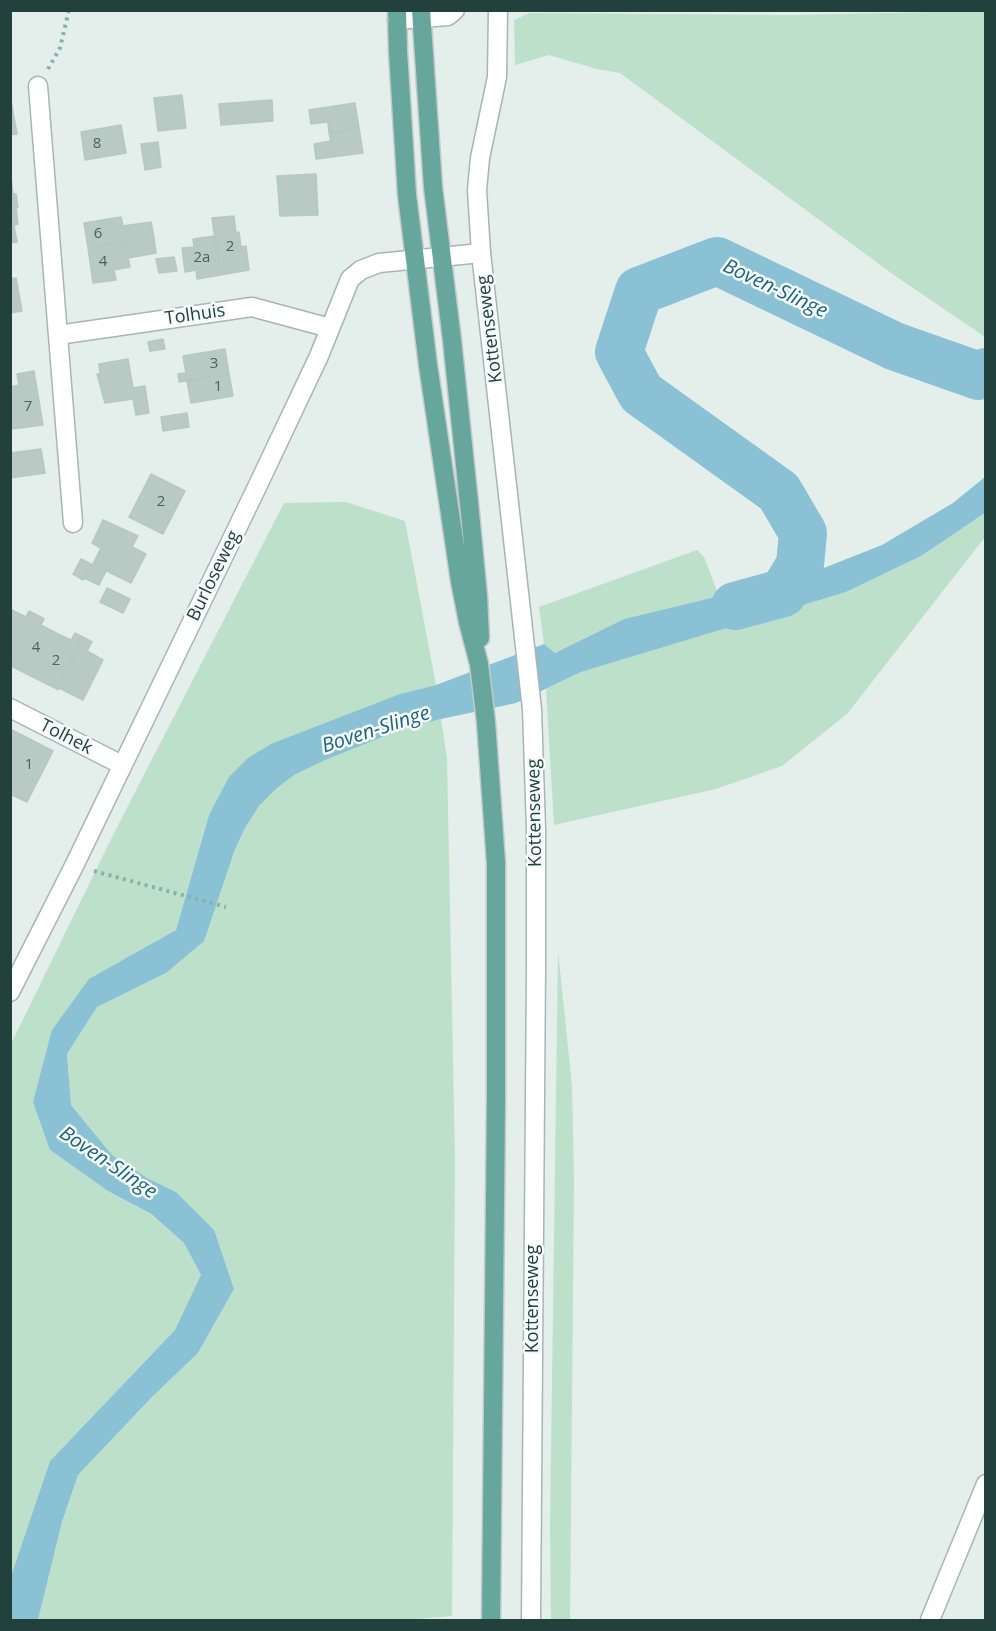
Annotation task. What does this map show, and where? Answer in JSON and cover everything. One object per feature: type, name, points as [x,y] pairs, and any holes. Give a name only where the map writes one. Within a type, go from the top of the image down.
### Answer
[{"type":"main road","points":[[397,15],[407,195],[428,365],[460,581],[479,664],[486,722],[496,863],[491,1620]]},
{"type":"main road","points":[[421,15],[429,143],[477,584],[480,629],[479,664]]},
{"type":"street","points":[[397,15],[448,16],[455,10]]},
{"type":"street","name":"Kottenseweg","points":[[498,10],[497,77],[480,158],[477,190],[481,253],[532,709],[536,830],[536,966],[531,1620]]},
{"type":"street","points":[[38,86],[73,524]]},
{"type":"street","name":"Burloseweg","points":[[10,992],[74,866],[263,474],[319,356],[350,279],[362,270],[380,263],[481,253]]},
{"type":"street","name":"Tolhuis","points":[[58,335],[252,307],[330,328]]},
{"type":"street","name":"Tolhek","points":[[10,708],[123,765]]},
{"type":"street","points":[[930,1620],[986,1484]]},
{"type":"path","points":[[38,86],[60,48],[69,10]]},
{"type":"path","points":[[74,866],[226,907]]},
{"type":"green space","points":[[985,11],[985,337],[894,275],[620,73],[549,55],[515,65],[514,20],[529,13],[791,15]]},
{"type":"green space","points":[[346,502],[405,521],[436,685],[400,694],[209,815],[176,930],[153,943],[52,1030],[50,1150],[108,1191],[150,1214],[184,1243],[201,1275],[200,1298],[175,1330],[50,1461],[11,1576],[11,1044],[115,831],[284,503]]},
{"type":"green space","points":[[985,513],[985,537],[847,714],[782,766],[716,789],[554,825],[546,689],[581,672],[846,592],[921,556]]},
{"type":"green space","points":[[697,550],[704,557],[719,596],[624,619],[555,653],[544,644],[539,607]]},
{"type":"green space","points":[[441,719],[447,758],[455,1161],[452,1616],[407,1620],[38,1620],[62,1522],[78,1475],[151,1398],[198,1353],[234,1289],[213,1230],[176,1192],[147,1178],[112,1155],[71,1105],[67,1054],[97,1007],[166,973],[228,866],[245,828],[259,806],[276,789],[294,775],[324,760],[400,730]]},
{"type":"green space","points":[[558,951],[572,1086],[574,1180],[570,1620],[551,1620],[550,1526]]},
{"type":"water","points":[[985,477],[985,513],[921,556],[846,592],[581,672],[516,703],[400,730],[294,775],[259,806],[234,852],[204,941],[166,973],[97,1007],[67,1054],[71,1105],[112,1155],[147,1178],[176,1192],[214,1230],[234,1289],[198,1353],[151,1398],[78,1475],[62,1522],[38,1620],[11,1620],[11,1576],[50,1461],[175,1330],[201,1275],[184,1243],[151,1214],[108,1191],[50,1150],[33,1102],[52,1030],[89,979],[176,930],[209,815],[229,777],[248,758],[271,744],[400,694],[436,685],[544,644],[555,653],[624,619],[806,575],[882,545],[953,503]]},
{"type":"building","points":[[10,95],[17,134],[10,135]]},
{"type":"building","points":[[182,95],[186,128],[158,131],[154,98]]},
{"type":"building","points":[[272,100],[273,121],[221,125],[219,104]]},
{"type":"building","points":[[355,103],[359,128],[329,133],[328,122],[311,124],[309,110]]},
{"type":"building","points":[[121,125],[126,153],[85,160],[81,132]]},
{"type":"building","points":[[359,128],[363,153],[316,159],[314,144],[331,141],[329,133]]},
{"type":"building","points":[[158,142],[161,167],[145,170],[141,144]]},
{"type":"building","points":[[316,174],[318,215],[280,216],[277,176]]},
{"type":"building","points":[[11,177],[13,194],[16,194],[18,207],[16,208],[18,224],[14,225],[17,242],[10,243]]},
{"type":"building","points":[[234,216],[241,247],[246,246],[249,270],[220,275],[212,218]]},
{"type":"building","points":[[121,217],[123,226],[151,222],[154,238],[88,248],[84,223]]},
{"type":"building","points":[[215,236],[220,275],[197,279],[196,270],[185,272],[182,248],[194,247],[193,239]]},
{"type":"building","points":[[154,238],[156,253],[128,258],[130,267],[114,270],[116,280],[93,283],[88,248]]},
{"type":"building","points":[[174,257],[177,271],[159,273],[156,259]]},
{"type":"building","points":[[16,278],[22,311],[10,313],[10,279]]},
{"type":"building","points":[[163,339],[165,349],[150,351],[148,342]]},
{"type":"building","points":[[225,349],[229,374],[179,382],[178,374],[186,373],[183,356]]},
{"type":"building","points":[[128,359],[133,388],[145,386],[149,413],[136,415],[133,399],[105,403],[97,374],[100,374],[99,364]]},
{"type":"building","points":[[34,371],[43,425],[12,429],[10,425],[10,387],[19,385],[17,374]]},
{"type":"building","points":[[229,374],[233,396],[191,403],[187,381]]},
{"type":"building","points":[[187,413],[189,427],[163,431],[161,417]]},
{"type":"building","points":[[41,449],[45,473],[10,478],[10,453]]},
{"type":"building","points":[[151,474],[185,491],[163,534],[129,517]]},
{"type":"building","points":[[103,520],[138,536],[132,547],[146,554],[131,583],[93,564],[101,548],[92,543]]},
{"type":"building","points":[[81,559],[91,564],[83,580],[73,574]]},
{"type":"building","points":[[91,564],[106,571],[99,585],[84,578]]},
{"type":"building","points":[[107,588],[130,599],[123,613],[100,602]]},
{"type":"building","points":[[10,609],[26,617],[29,611],[37,615],[11,666]]},
{"type":"building","points":[[37,615],[44,619],[41,625],[56,633],[33,677],[11,666]]},
{"type":"building","points":[[56,633],[71,640],[75,633],[83,637],[57,689],[33,677]]},
{"type":"building","points":[[83,637],[92,642],[87,651],[103,660],[83,700],[57,689]]},
{"type":"building","points":[[10,729],[53,751],[27,802],[10,794]]},
{"type":"waterway","name":"Boven-Slinge","points":[[735,606],[783,593],[800,565],[803,533],[779,492],[641,393],[619,352],[639,291],[717,261],[894,346],[979,376],[986,372]]}]
